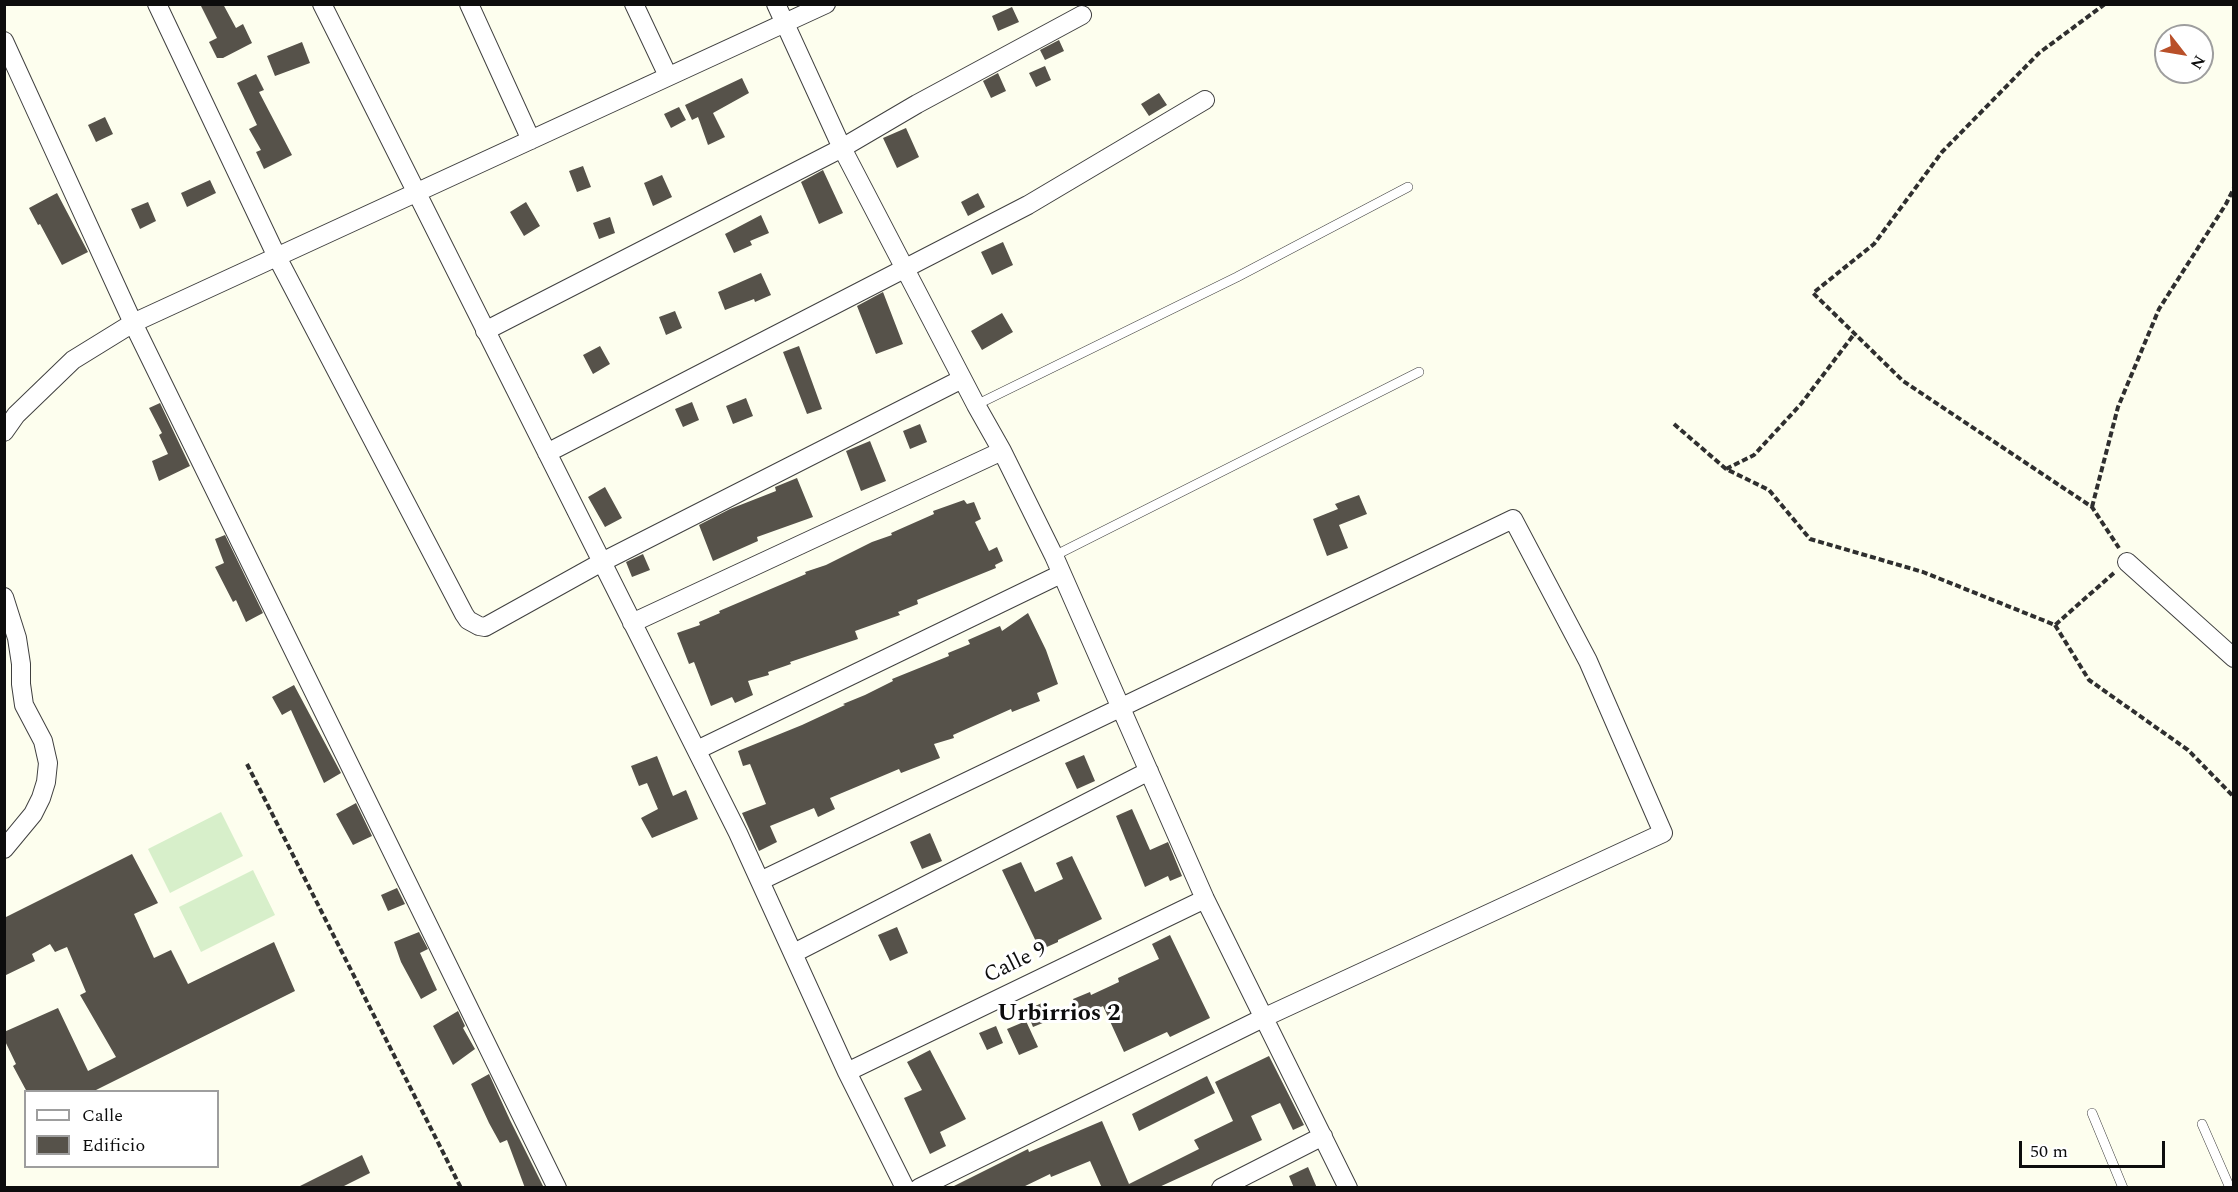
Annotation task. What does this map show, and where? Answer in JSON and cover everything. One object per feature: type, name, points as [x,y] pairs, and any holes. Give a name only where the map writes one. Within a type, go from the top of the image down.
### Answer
[{"type":"street","points":[[157,4],[277,257],[468,620],[479,626],[486,627],[602,562],[962,379]]},
{"type":"street","points":[[322,4],[738,833],[847,1072],[905,1188]]},
{"type":"street","points":[[469,4],[531,140]]},
{"type":"street","points":[[634,4],[668,76]]},
{"type":"street","points":[[776,4],[842,148],[1002,451],[1054,556],[1205,899],[1348,1188]]},
{"type":"street","points":[[4,432],[16,415],[73,360],[133,323],[826,4]]},
{"type":"street","points":[[485,331],[842,148],[916,104],[1082,15]]},
{"type":"street","points":[[4,41],[133,323],[557,1188]]},
{"type":"street","points":[[547,453],[1028,205],[1205,100]]},
{"type":"street","points":[[633,623],[1002,451]]},
{"type":"street","points":[[760,881],[1513,519],[1588,661],[1663,833],[1263,1018],[919,1188]]},
{"type":"street","points":[[2127,562],[2234,658]]},
{"type":"street","points":[[697,750],[1060,574]]},
{"type":"street","points":[[4,597],[17,638],[24,705],[43,741],[48,763],[46,782],[33,814],[4,849]]},
{"type":"street","points":[[794,953],[1149,771]]},
{"type":"street","name":"Calle 9","points":[[847,1072],[1205,899]]},
{"type":"street","points":[[1221,1188],[1323,1136]]},
{"type":"lane","points":[[976,405],[1237,277],[1408,187]]},
{"type":"lane","points":[[1054,556],[1419,372]]},
{"type":"lane","points":[[2092,1113],[2123,1188]]},
{"type":"lane","points":[[2202,1124],[2230,1188]]},
{"type":"path","points":[[2055,625],[2127,562],[2092,507],[1903,381],[1813,293],[1874,244],[1942,152],[2039,53],[2105,4]]},
{"type":"path","points":[[2092,507],[2118,407],[2159,309],[2234,188]]},
{"type":"path","points":[[1726,470],[1754,455],[1801,404],[1855,333]]},
{"type":"path","points":[[1674,424],[1726,470],[1769,490],[1810,539],[1923,572],[2055,625],[2089,680],[2188,750],[2234,797]]},
{"type":"path","points":[[247,764],[461,1188]]},
{"type":"green space","points":[[221,812],[243,856],[170,893],[148,849]]},
{"type":"green space","points":[[253,870],[275,915],[201,952],[179,907]]},
{"type":"building","points":[[200,4],[223,4],[236,28],[243,24],[252,43],[223,58],[217,58],[209,42],[217,38]]},
{"type":"building","points":[[1012,7],[1019,22],[998,31],[992,16]]},
{"type":"building","points":[[1059,40],[1064,51],[1045,60],[1040,50]]},
{"type":"building","points":[[302,42],[310,63],[275,76],[267,56]]},
{"type":"building","points":[[1045,66],[1051,80],[1036,87],[1029,73]]},
{"type":"building","points":[[998,73],[1006,91],[991,98],[983,81]]},
{"type":"building","points":[[256,74],[264,90],[259,92],[292,155],[264,169],[256,152],[261,150],[249,129],[257,125],[237,83]]},
{"type":"building","points":[[742,78],[749,93],[713,113],[725,137],[708,145],[698,117],[692,120],[685,105]]},
{"type":"building","points":[[1159,93],[1167,105],[1149,116],[1141,104]]},
{"type":"building","points":[[679,107],[686,120],[671,128],[664,114]]},
{"type":"building","points":[[105,117],[113,134],[96,142],[88,125]]},
{"type":"building","points":[[906,128],[919,157],[897,168],[883,138]]},
{"type":"building","points":[[583,166],[591,187],[577,192],[569,171]]},
{"type":"building","points":[[823,170],[843,213],[819,224],[801,182]]},
{"type":"building","points":[[662,175],[672,197],[653,206],[644,183]]},
{"type":"building","points":[[210,180],[216,193],[187,207],[181,193]]},
{"type":"building","points":[[57,193],[88,252],[62,265],[29,208]]},
{"type":"building","points":[[978,193],[985,207],[968,216],[961,202]]},
{"type":"building","points":[[148,202],[156,221],[140,229],[131,209]]},
{"type":"building","points":[[526,202],[540,226],[524,236],[510,212]]},
{"type":"building","points":[[761,215],[769,233],[750,241],[752,245],[734,253],[725,234]]},
{"type":"building","points":[[610,217],[615,233],[599,239],[593,223]]},
{"type":"building","points":[[1003,242],[1013,265],[992,275],[981,252]]},
{"type":"building","points":[[761,273],[771,295],[725,310],[718,292]]},
{"type":"building","points":[[883,292],[903,344],[876,354],[857,306]]},
{"type":"building","points":[[675,311],[682,328],[666,335],[659,317]]},
{"type":"building","points":[[1002,313],[1013,332],[982,350],[971,331]]},
{"type":"building","points":[[600,346],[610,364],[593,374],[583,355]]},
{"type":"building","points":[[799,346],[822,409],[807,414],[783,352]]},
{"type":"building","points":[[746,398],[753,416],[733,424],[726,406]]},
{"type":"building","points":[[692,402],[699,420],[683,427],[675,409]]},
{"type":"building","points":[[160,403],[190,466],[159,481],[152,461],[168,454],[159,435],[162,433],[149,408]]},
{"type":"building","points":[[920,424],[927,442],[910,449],[903,431]]},
{"type":"building","points":[[870,441],[886,481],[861,491],[846,451]]},
{"type":"building","points":[[797,478],[813,517],[757,537],[758,541],[713,561],[699,525],[730,509],[776,491],[775,487]]},
{"type":"building","points":[[605,487],[622,518],[605,527],[588,497]]},
{"type":"building","points":[[1359,495],[1367,514],[1339,525],[1348,548],[1327,556],[1313,519],[1338,509],[1335,504]]},
{"type":"building","points":[[964,500],[967,504],[974,502],[981,519],[975,522],[989,551],[997,547],[1003,561],[995,565],[996,568],[917,600],[918,604],[898,612],[900,615],[855,631],[858,639],[790,662],[791,664],[768,672],[769,675],[748,681],[753,695],[735,703],[732,697],[711,706],[694,662],[689,664],[677,633],[700,625],[699,622],[720,613],[719,611],[892,535],[891,533],[934,514],[933,511]]},
{"type":"building","points":[[225,535],[263,613],[246,622],[236,600],[233,602],[215,567],[224,563],[215,539]]},
{"type":"building","points":[[643,554],[650,570],[632,577],[626,562]]},
{"type":"building","points":[[1028,613],[1046,650],[1058,684],[1037,693],[1040,701],[1012,712],[1011,709],[953,735],[954,738],[934,744],[940,758],[901,773],[899,769],[830,798],[835,809],[818,817],[814,808],[770,826],[777,842],[759,851],[742,813],[766,804],[750,764],[743,766],[738,751],[802,725],[893,681],[892,679],[949,656],[948,653],[970,644],[968,640],[1000,626],[1002,631]]},
{"type":"building","points":[[294,685],[341,773],[324,783],[291,710],[282,715],[272,697]]},
{"type":"building","points":[[1084,755],[1095,781],[1077,789],[1065,763]]},
{"type":"building","points":[[657,756],[673,796],[686,790],[698,819],[652,838],[641,818],[658,809],[647,783],[639,786],[631,766]]},
{"type":"building","points":[[356,803],[372,836],[353,845],[336,814]]},
{"type":"building","points":[[1132,809],[1150,850],[1168,842],[1182,876],[1170,881],[1168,876],[1145,887],[1116,816]]},
{"type":"building","points":[[930,833],[942,861],[922,869],[910,842]]},
{"type":"building","points":[[132,854],[158,903],[134,914],[154,958],[171,950],[188,984],[274,942],[295,991],[96,1090],[26,1090],[13,1066],[16,1064],[4,1039],[4,1032],[58,1008],[88,1071],[116,1057],[80,995],[86,992],[67,947],[55,952],[50,944],[32,954],[35,961],[4,976],[4,918]]},
{"type":"building","points":[[1072,856],[1102,919],[1040,950],[1002,870],[1021,862],[1035,892],[1063,879],[1056,863]]},
{"type":"building","points":[[397,888],[405,904],[388,911],[381,895]]},
{"type":"building","points":[[897,927],[908,953],[890,961],[878,935]]},
{"type":"building","points":[[419,932],[428,949],[420,953],[437,990],[421,999],[401,962],[394,942]]},
{"type":"building","points":[[1170,935],[1210,1018],[1170,1037],[1167,1032],[1124,1052],[1103,1006],[1081,1016],[1073,999],[1090,992],[1091,995],[1119,982],[1118,978],[1159,959],[1152,944]]},
{"type":"building","points":[[1042,1003],[1050,1020],[1033,1027],[1026,1010]]},
{"type":"building","points":[[458,1011],[465,1026],[463,1028],[475,1049],[453,1065],[433,1026]]},
{"type":"building","points":[[1026,1021],[1038,1047],[1019,1055],[1007,1029]]},
{"type":"building","points":[[996,1026],[1003,1043],[987,1050],[979,1033]]},
{"type":"building","points":[[930,1050],[966,1119],[940,1132],[946,1146],[930,1154],[904,1098],[922,1090],[907,1062]]},
{"type":"building","points":[[1269,1056],[1304,1125],[1293,1130],[1280,1103],[1251,1116],[1262,1140],[1157,1188],[1102,1188],[1090,1161],[1051,1177],[1050,1174],[1021,1188],[950,1188],[1028,1149],[1029,1152],[1102,1121],[1129,1184],[1199,1149],[1194,1140],[1233,1121],[1215,1082]]},
{"type":"building","points":[[489,1074],[544,1188],[525,1188],[507,1140],[500,1143],[489,1123],[471,1084]]},
{"type":"building","points":[[1207,1076],[1215,1093],[1139,1131],[1132,1114]]},
{"type":"building","points":[[362,1155],[370,1173],[340,1188],[296,1188]]},
{"type":"building","points":[[1308,1167],[1317,1188],[1294,1188],[1289,1176]]},
{"type":"district","name":"Urbirrios 2","points":[[1059,1015]]}]
